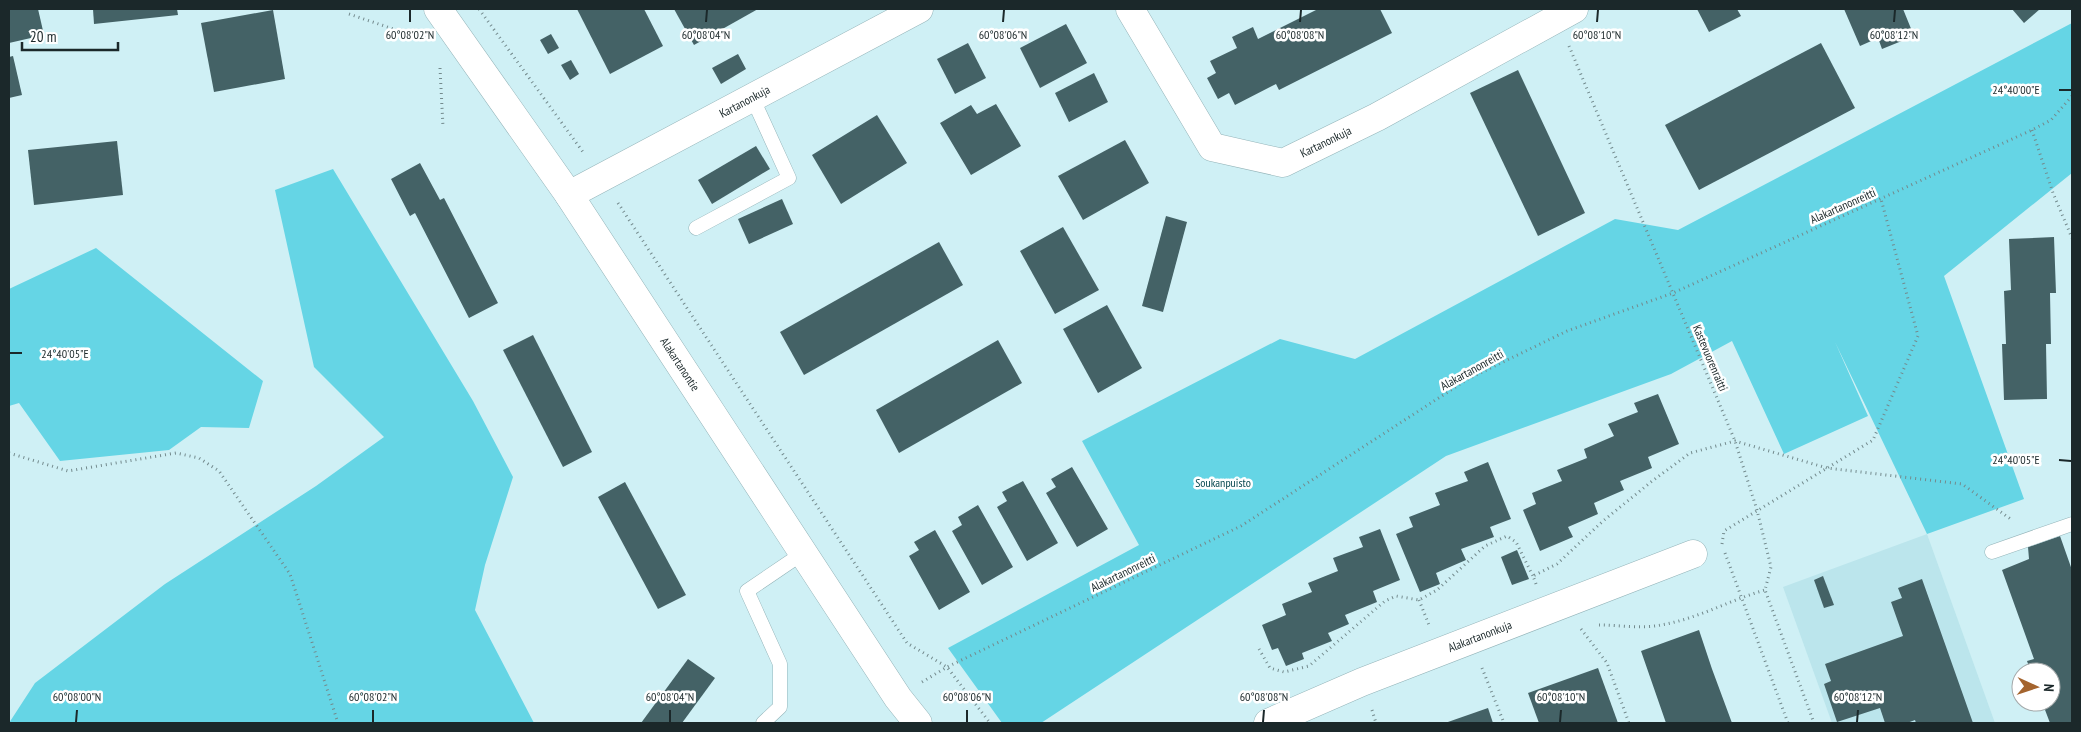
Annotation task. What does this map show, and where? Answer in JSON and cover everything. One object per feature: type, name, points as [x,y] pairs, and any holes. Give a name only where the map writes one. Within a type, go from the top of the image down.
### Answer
[{"type":"street","name":"Alakartanontie","points":[[438,9],[569,195],[803,552],[899,711],[918,723]]},
{"type":"street","name":"Kartanonkuja","points":[[569,195],[919,9]]},
{"type":"street","name":"Kartanonkuja","points":[[1130,9],[1212,147],[1283,163],[1377,117],[1566,13]]},
{"type":"street","name":"Alakartanonkuja","points":[[1268,723],[1362,682],[1692,554]]},
{"type":"lane","points":[[696,228],[789,178],[752,97]]},
{"type":"lane","points":[[1992,552],[2072,524]]},
{"type":"lane","points":[[763,723],[780,707],[780,664],[747,591],[803,552]]},
{"type":"path","points":[[479,9],[602,178],[907,643],[947,667],[990,723]]},
{"type":"path","name":"Kastevuorenraitti","points":[[1566,13],[1673,293],[1735,442],[1757,510],[1772,567],[1765,590]]},
{"type":"path","points":[[349,14],[424,39]]},
{"type":"path","points":[[440,63],[443,127]]},
{"type":"path","name":"Alakartanonreitti","points":[[899,711],[947,667],[1241,526],[1468,379],[1567,331],[1673,293],[2032,130],[2051,120],[2072,96]]},
{"type":"path","points":[[2032,130],[2053,194],[2072,238]]},
{"type":"path","points":[[1788,723],[1722,546],[1724,531],[1873,440],[1918,336],[1881,199]]},
{"type":"path","points":[[1533,576],[1557,564],[1603,522],[1651,482],[1690,453],[1735,442],[1827,468],[1962,484],[2035,537]]},
{"type":"path","points":[[9,454],[68,471],[176,453],[199,458],[219,471],[290,574],[338,723]]},
{"type":"path","points":[[1259,649],[1270,668],[1284,672],[1309,666],[1385,601],[1396,596],[1419,600],[1437,590],[1484,546],[1508,536],[1516,542],[1533,576],[1547,611]]},
{"type":"path","points":[[1596,624],[1661,625],[1715,609],[1742,596],[1765,590],[1814,723]]},
{"type":"path","points":[[1588,626],[1579,627],[1607,663],[1629,723]]},
{"type":"path","points":[[1480,661],[1504,723]]},
{"type":"shaded area","points":[[1927,534],[1995,723],[1832,723],[1783,587]]},
{"type":"green space","name":"Soukanpuisto","points":[[2072,23],[2072,173],[1944,276],[2024,499],[1927,534],[1835,342],[1868,416],[1784,454],[1732,341],[1671,374],[1446,456],[1041,723],[1002,723],[948,648],[1139,545],[1082,441],[1280,339],[1355,359],[1615,219],[1678,230]]},
{"type":"green space","points":[[333,169],[473,401],[513,477],[485,565],[475,610],[534,723],[9,723],[35,683],[165,584],[316,486],[384,437],[314,367],[275,190]]},
{"type":"green space","points":[[96,248],[263,381],[249,428],[201,427],[169,450],[60,461],[19,403],[9,406],[9,289]]},
{"type":"building","points":[[9,9],[38,9],[44,35],[9,43]]},
{"type":"building","points":[[93,9],[177,9],[178,15],[94,24]]},
{"type":"building","points":[[577,9],[644,9],[663,46],[610,74]]},
{"type":"building","points":[[674,9],[758,9],[694,45]]},
{"type":"building","points":[[1318,9],[1380,9],[1392,33],[1279,90],[1276,84],[1235,105],[1229,93],[1218,99],[1207,78],[1216,73],[1210,61],[1237,48],[1232,37],[1253,27],[1258,39]]},
{"type":"building","points":[[1697,9],[1737,9],[1741,16],[1709,32]]},
{"type":"building","points":[[1844,9],[1903,9],[1914,36],[1882,49],[1878,38],[1860,46]]},
{"type":"building","points":[[2012,9],[2040,9],[2024,23]]},
{"type":"building","points":[[273,10],[285,79],[214,92],[201,23]]},
{"type":"building","points":[[1066,24],[1087,63],[1040,88],[1020,48]]},
{"type":"building","points":[[551,34],[559,48],[548,54],[540,40]]},
{"type":"building","points":[[968,43],[986,78],[955,94],[937,59]]},
{"type":"building","points":[[1821,43],[1855,108],[1699,190],[1665,125]]},
{"type":"building","points":[[738,54],[746,69],[721,84],[712,68]]},
{"type":"building","points":[[13,56],[22,95],[9,98],[9,57]]},
{"type":"building","points":[[571,60],[579,74],[570,80],[561,65]]},
{"type":"building","points":[[1518,70],[1585,213],[1538,236],[1470,93]]},
{"type":"building","points":[[1094,73],[1108,102],[1069,122],[1055,93]]},
{"type":"building","points":[[996,104],[1021,146],[971,175],[940,123],[971,105],[977,114]]},
{"type":"building","points":[[877,115],[907,163],[841,204],[812,155]]},
{"type":"building","points":[[1125,140],[1149,183],[1083,220],[1058,176]]},
{"type":"building","points":[[117,141],[123,195],[34,205],[28,150]]},
{"type":"building","points":[[756,146],[770,169],[712,204],[698,180]]},
{"type":"building","points":[[420,163],[440,200],[444,198],[498,303],[469,318],[415,213],[410,216],[391,179]]},
{"type":"building","points":[[782,199],[793,224],[749,244],[738,219]]},
{"type":"building","points":[[1166,216],[1187,222],[1163,312],[1142,306]]},
{"type":"building","points":[[1063,227],[1099,290],[1055,314],[1020,251]]},
{"type":"building","points":[[2054,237],[2056,293],[2050,293],[2051,344],[2046,344],[2047,399],[2004,400],[2002,344],[2006,344],[2004,291],[2011,290],[2009,239]]},
{"type":"building","points":[[939,242],[963,285],[804,375],[780,332]]},
{"type":"building","points":[[1107,305],[1142,368],[1098,393],[1063,329]]},
{"type":"building","points":[[533,335],[592,452],[563,467],[503,350]]},
{"type":"building","points":[[998,340],[1022,383],[899,453],[876,410]]},
{"type":"building","points":[[1658,394],[1679,444],[1648,457],[1652,468],[1620,481],[1624,490],[1594,503],[1598,514],[1568,527],[1573,537],[1540,551],[1523,510],[1536,504],[1532,493],[1562,481],[1557,470],[1587,458],[1584,449],[1614,436],[1608,424],[1638,412],[1634,403]]},
{"type":"building","points":[[1488,462],[1511,519],[1490,527],[1494,537],[1461,549],[1466,560],[1436,573],[1440,584],[1420,592],[1396,534],[1413,527],[1409,517],[1440,505],[1435,493],[1468,481],[1464,472]]},
{"type":"building","points":[[1072,467],[1108,529],[1077,547],[1046,493],[1056,487],[1051,479]]},
{"type":"building","points":[[1023,481],[1058,543],[1027,561],[997,507],[1007,501],[1002,492]]},
{"type":"building","points":[[625,482],[686,595],[658,609],[598,497]]},
{"type":"building","points":[[978,505],[1013,567],[982,585],[952,531],[962,525],[958,517]]},
{"type":"building","points":[[1380,529],[1400,580],[1373,591],[1377,602],[1345,615],[1349,624],[1328,633],[1332,641],[1302,653],[1304,659],[1286,666],[1278,648],[1272,650],[1262,625],[1286,615],[1282,604],[1312,592],[1308,583],[1338,571],[1333,558],[1363,547],[1359,537]]},
{"type":"building","points":[[935,530],[970,592],[939,610],[909,556],[919,550],[914,542]]},
{"type":"building","points":[[2060,536],[2072,570],[2072,723],[2050,723],[2046,712],[2061,712],[2061,662],[2027,662],[2034,659],[2002,570],[2029,559],[2028,547]]},
{"type":"building","points":[[1517,550],[1529,579],[1512,585],[1501,557]]},
{"type":"building","points":[[1823,576],[1834,605],[1824,608],[1814,580]]},
{"type":"building","points":[[1922,579],[1973,723],[1916,723],[1915,720],[1907,723],[1885,723],[1880,708],[1837,722],[1824,684],[1831,681],[1825,664],[1903,636],[1891,602],[1902,598],[1898,588]]},
{"type":"building","points":[[1699,630],[1732,723],[1666,723],[1641,651]]},
{"type":"building","points":[[688,659],[715,678],[682,723],[641,723]]},
{"type":"building","points":[[1598,668],[1618,723],[1539,723],[1528,693]]},
{"type":"building","points":[[1488,708],[1493,723],[1445,723]]}]
